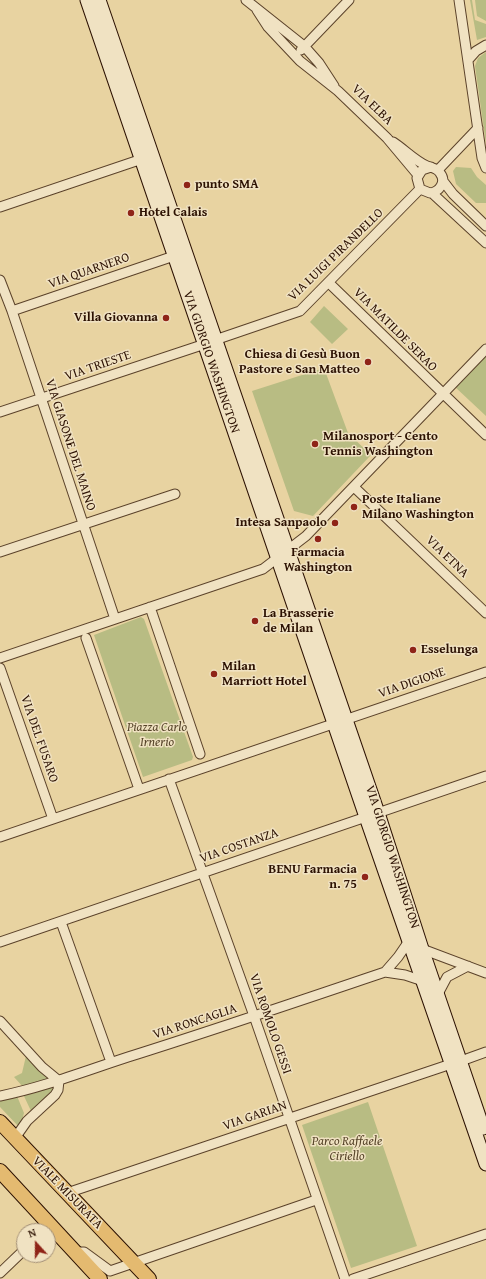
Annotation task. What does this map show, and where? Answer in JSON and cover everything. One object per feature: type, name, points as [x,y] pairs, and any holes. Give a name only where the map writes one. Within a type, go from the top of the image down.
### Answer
[{"type":"main road","name":"VIALE MISURATA","points":[[0,1122],[149,1279]]},
{"type":"main road","points":[[0,1172],[42,1223]]},
{"type":"main road","points":[[56,1236],[75,1252],[100,1279]]},
{"type":"street","name":"VIA GIORGIO WASHINGTON","points":[[87,0],[147,158],[340,721],[378,813],[438,994],[456,1062]]},
{"type":"street","name":"VIA GIORGIO WASHINGTON","points":[[100,0],[147,158]]},
{"type":"street","name":"VIA ELBA","points":[[246,0],[304,46],[319,63],[338,92]]},
{"type":"street","points":[[300,62],[299,54],[304,46],[348,0]]},
{"type":"street","points":[[459,0],[482,158],[486,168]]},
{"type":"street","name":"VIA ELBA","points":[[257,10],[268,28],[300,62],[338,92],[387,138],[418,176]]},
{"type":"street","points":[[468,60],[476,51],[486,45]]},
{"type":"street","points":[[434,169],[478,128]]},
{"type":"street","name":"VIA ELBA","points":[[387,138],[425,165],[434,169]]},
{"type":"street","points":[[0,207],[147,158]]},
{"type":"street","points":[[443,182],[439,190],[432,193],[427,193],[420,189],[418,184],[418,176],[424,168],[434,169],[442,176],[443,182],[453,194],[486,226]]},
{"type":"street","name":"VIA LUIGI PIRANDELLO","points":[[210,342],[300,311],[420,189]]},
{"type":"street","points":[[432,193],[486,243]]},
{"type":"street","name":"VIA QUARNERO","points":[[12,311],[180,254]]},
{"type":"street","name":"VIA GIASONE DEL MAINO","points":[[0,280],[12,311],[115,619]]},
{"type":"street","name":"VIA MATILDE SERAO","points":[[329,283],[486,436]]},
{"type":"street","name":"VIA TRIESTE","points":[[0,412],[41,398],[53,396],[210,342]]},
{"type":"street","points":[[0,658],[84,634],[115,619],[263,569],[306,536],[486,349]]},
{"type":"street","name":"VIA ETNA","points":[[354,487],[486,613]]},
{"type":"street","points":[[0,552],[175,494]]},
{"type":"street","points":[[150,607],[200,754]]},
{"type":"street","points":[[84,634],[139,789]]},
{"type":"street","name":"VIA DEL FUSARO","points":[[0,668],[53,819]]},
{"type":"street","name":"VIA DIGIONE","points":[[169,779],[486,672]]},
{"type":"street","name":"VIA GIORGIO WASHINGTON","points":[[340,721],[366,817],[423,981],[456,1062],[484,1142],[486,1164]]},
{"type":"street","name":"VIA COSTANZA","points":[[0,942],[486,776]]},
{"type":"street","points":[[0,837],[169,779]]},
{"type":"street","name":"VIA ROMOLO GESSI","points":[[169,779],[254,1016],[316,1200],[345,1279]]},
{"type":"street","points":[[62,922],[111,1062]]},
{"type":"street","points":[[385,972],[398,957],[409,940]]},
{"type":"street","points":[[422,949],[486,973]]},
{"type":"street","points":[[423,981],[438,994],[447,977],[468,966]]},
{"type":"street","name":"VIA RONCAGLIA","points":[[0,1096],[59,1081],[111,1062],[385,972],[405,975],[423,981]]},
{"type":"street","points":[[0,1021],[42,1066],[59,1081],[58,1090],[55,1095],[27,1121],[16,1138]]},
{"type":"street","name":"VIA GARIAN","points":[[67,1193],[486,1052]]},
{"type":"street","points":[[75,1252],[84,1252],[110,1271],[316,1200]]},
{"type":"street","points":[[353,1279],[486,1234]]},
{"type":"street","points":[[0,1272],[16,1257]]},
{"type":"green space","points":[[470,0],[472,0],[475,20],[486,24],[486,37],[477,40]]},
{"type":"green space","points":[[475,0],[486,0],[486,21],[477,16]]},
{"type":"green space","points":[[486,52],[486,144],[475,66],[478,58]]},
{"type":"green space","points":[[456,167],[471,168],[477,177],[486,185],[486,203],[476,203],[456,184],[453,171]]},
{"type":"green space","points":[[324,306],[348,329],[332,344],[310,322]]},
{"type":"green space","points":[[486,353],[486,416],[454,386]]},
{"type":"green space","name":"Milanosport - Cento Tennis Washington","points":[[324,368],[348,433],[371,455],[313,516],[294,511],[252,391]]},
{"type":"green space","name":"Piazza Carlo Irnerio","points":[[141,617],[144,619],[193,757],[192,760],[143,777],[94,635]]},
{"type":"green space","points":[[26,1056],[43,1074],[48,1075],[51,1079],[24,1088],[14,1077],[22,1073]]},
{"type":"green space","points":[[54,1086],[53,1091],[31,1111],[23,1094]]},
{"type":"green space","points":[[17,1096],[24,1113],[20,1128],[0,1107],[0,1099]]},
{"type":"green space","name":"Parco Raffaele Ciriello","points":[[368,1102],[417,1246],[351,1268],[302,1125]]},
{"type":"place","name":"punto SMA","points":[[187,185]]},
{"type":"place","name":"Hotel Calais","points":[[131,213]]},
{"type":"place","name":"Villa Giovanna","points":[[166,318]]},
{"type":"place","name":"Chiesa di Gesù Buon Pastore e San Matteo","points":[[368,362]]},
{"type":"place","name":"Milanosport - Cento Tennis Washington","points":[[315,444]]},
{"type":"place","name":"Poste Italiane Milano Washington","points":[[354,507]]},
{"type":"place","name":"Intesa Sanpaolo","points":[[335,523]]},
{"type":"place","name":"Farmacia Washington","points":[[318,539]]},
{"type":"place","name":"La Brasserie de Milan","points":[[255,621]]},
{"type":"place","name":"Esselunga","points":[[413,650]]},
{"type":"place","name":"Milan Marriott Hotel","points":[[214,674]]},
{"type":"place","name":"BENU Farmacia n. 75","points":[[365,877]]}]
